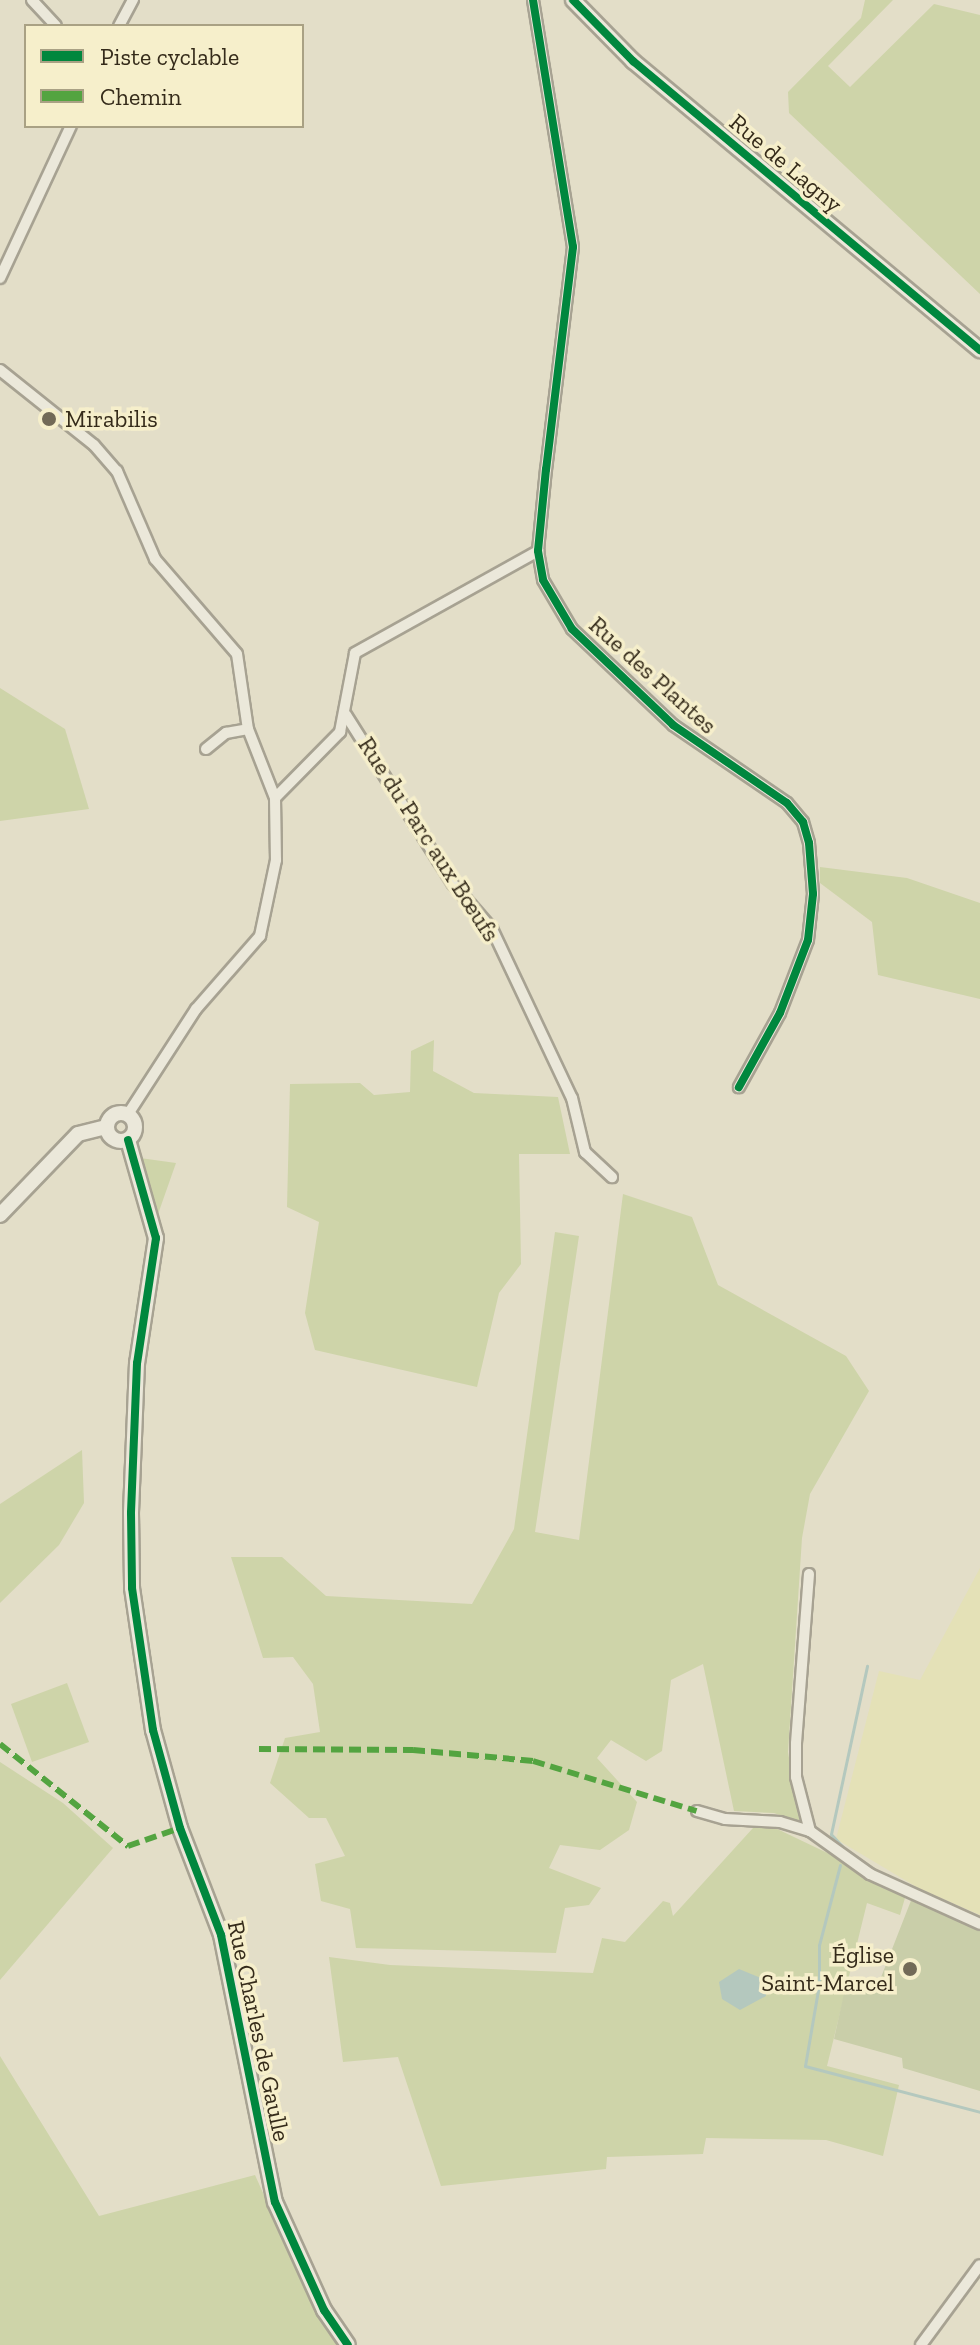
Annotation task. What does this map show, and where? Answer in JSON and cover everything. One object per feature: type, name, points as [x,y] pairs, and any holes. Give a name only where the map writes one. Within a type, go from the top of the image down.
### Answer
[{"type":"street","points":[[120,24],[133,0]]},
{"type":"street","name":"Rue des Plantes","points":[[533,0],[573,247],[538,551],[543,580],[572,629],[673,725],[787,803],[803,822],[813,894],[808,940],[780,1013],[739,1087]]},
{"type":"street","name":"Rue de Lagny","points":[[573,0],[633,61],[980,350]]},
{"type":"street","points":[[33,2],[54,24]]},
{"type":"street","points":[[0,278],[70,128]]},
{"type":"street","points":[[0,370],[94,445],[117,471],[155,559],[237,654],[248,729],[275,798],[276,860],[260,936],[196,1009],[128,1114]]},
{"type":"street","points":[[275,798],[340,732],[346,715],[350,665],[362,646],[538,551]]},
{"type":"street","name":"Rue du Parc aux Bœufs","points":[[346,715],[453,884],[492,929],[572,1098],[585,1152],[612,1177]]},
{"type":"street","points":[[206,749],[226,733],[248,729]]},
{"type":"street","points":[[0,1215],[78,1134],[107,1127],[116,1113],[128,1114]]},
{"type":"street","points":[[107,1127],[115,1140],[128,1140],[136,1127],[128,1114]]},
{"type":"street","name":"Rue Charles de Gaulle","points":[[128,1140],[156,1238],[137,1363],[131,1513],[132,1588],[153,1730],[180,1828],[221,1935],[275,2202],[324,2310],[348,2345]]},
{"type":"street","points":[[809,1574],[796,1766],[810,1831]]},
{"type":"street","points":[[697,1811],[725,1819],[780,1822],[810,1831],[870,1874],[980,1924]]},
{"type":"street","points":[[921,2345],[980,2265]]},
{"type":"shaded area","points":[[980,1568],[980,1915],[920,1889],[836,1839],[879,1671],[920,1680]]},
{"type":"shaded area","points":[[739,1969],[766,1980],[766,1996],[740,2010],[722,1999],[719,1982]]},
{"type":"green space","points":[[865,0],[893,0],[828,66],[850,87],[934,4],[980,15],[980,294],[789,113],[788,92],[861,18]]},
{"type":"green space","points":[[0,688],[65,729],[89,809],[0,821]]},
{"type":"green space","points":[[820,867],[907,878],[980,903],[980,999],[878,975],[872,922],[820,883]]},
{"type":"green space","points":[[434,1040],[433,1071],[474,1093],[558,1097],[570,1154],[519,1154],[521,1264],[499,1293],[477,1387],[315,1350],[305,1313],[319,1222],[287,1207],[290,1084],[360,1083],[374,1095],[410,1092],[411,1051]]},
{"type":"green space","points":[[140,1158],[176,1163],[157,1217]]},
{"type":"green space","points":[[623,1194],[692,1217],[718,1285],[846,1356],[869,1391],[810,1494],[802,1538],[788,1752],[800,1822],[774,1813],[734,1811],[703,1664],[671,1680],[662,1751],[646,1761],[611,1740],[597,1758],[637,1802],[629,1830],[600,1850],[560,1845],[549,1868],[601,1888],[589,1905],[565,1908],[556,1953],[356,1948],[350,1909],[321,1901],[315,1864],[345,1856],[326,1818],[309,1818],[270,1783],[285,1738],[320,1732],[313,1684],[293,1657],[263,1658],[231,1557],[282,1557],[326,1596],[472,1604],[514,1529],[555,1232],[579,1236],[535,1532],[579,1540]]},
{"type":"green space","points":[[82,1450],[84,1503],[59,1545],[0,1603],[0,1504]]},
{"type":"green space","points":[[67,1683],[89,1742],[32,1762],[11,1704]]},
{"type":"green space","points":[[0,1762],[63,1803],[113,1848],[0,1980]]},
{"type":"green space","points":[[773,1827],[907,1891],[900,1915],[867,1903],[827,2066],[899,2085],[883,2156],[826,2140],[706,2138],[703,2154],[607,2157],[606,2169],[441,2186],[398,2057],[343,2062],[329,1957],[390,1965],[593,1973],[602,1938],[625,1942],[663,1901],[670,1903],[673,1916],[753,1828]]},
{"type":"green space","points":[[912,1898],[980,1931],[980,2091],[903,2068],[902,2058],[834,2039],[847,1980],[878,1985]]},
{"type":"green space","points":[[0,2056],[99,2216],[255,2175],[305,2287],[341,2345],[0,2345]]},
{"type":"waterway","points":[[842,1846],[831,1834],[867,1666]]},
{"type":"waterway","points":[[840,1865],[819,1945],[819,1984],[805,2066],[980,2112]]},
{"type":"marked path","points":[[0,1744],[128,1846],[180,1828]]},
{"type":"marked path","points":[[259,1749],[413,1750],[533,1761],[697,1811]]},
{"type":"cycle path","points":[[533,0],[573,247],[538,551],[543,580],[572,629],[673,725],[787,803],[803,822],[809,843],[813,894],[808,940],[780,1013],[739,1087]]},
{"type":"cycle path","points":[[573,0],[633,61],[980,350]]},
{"type":"cycle path","points":[[128,1140],[156,1238],[137,1363],[131,1513],[132,1588],[153,1730],[180,1828],[221,1935],[275,2202],[324,2310],[348,2345]]},
{"type":"place","name":"Mirabilis","points":[[49,419]]},
{"type":"place","name":"Église Saint-Marcel","points":[[910,1969]]}]
